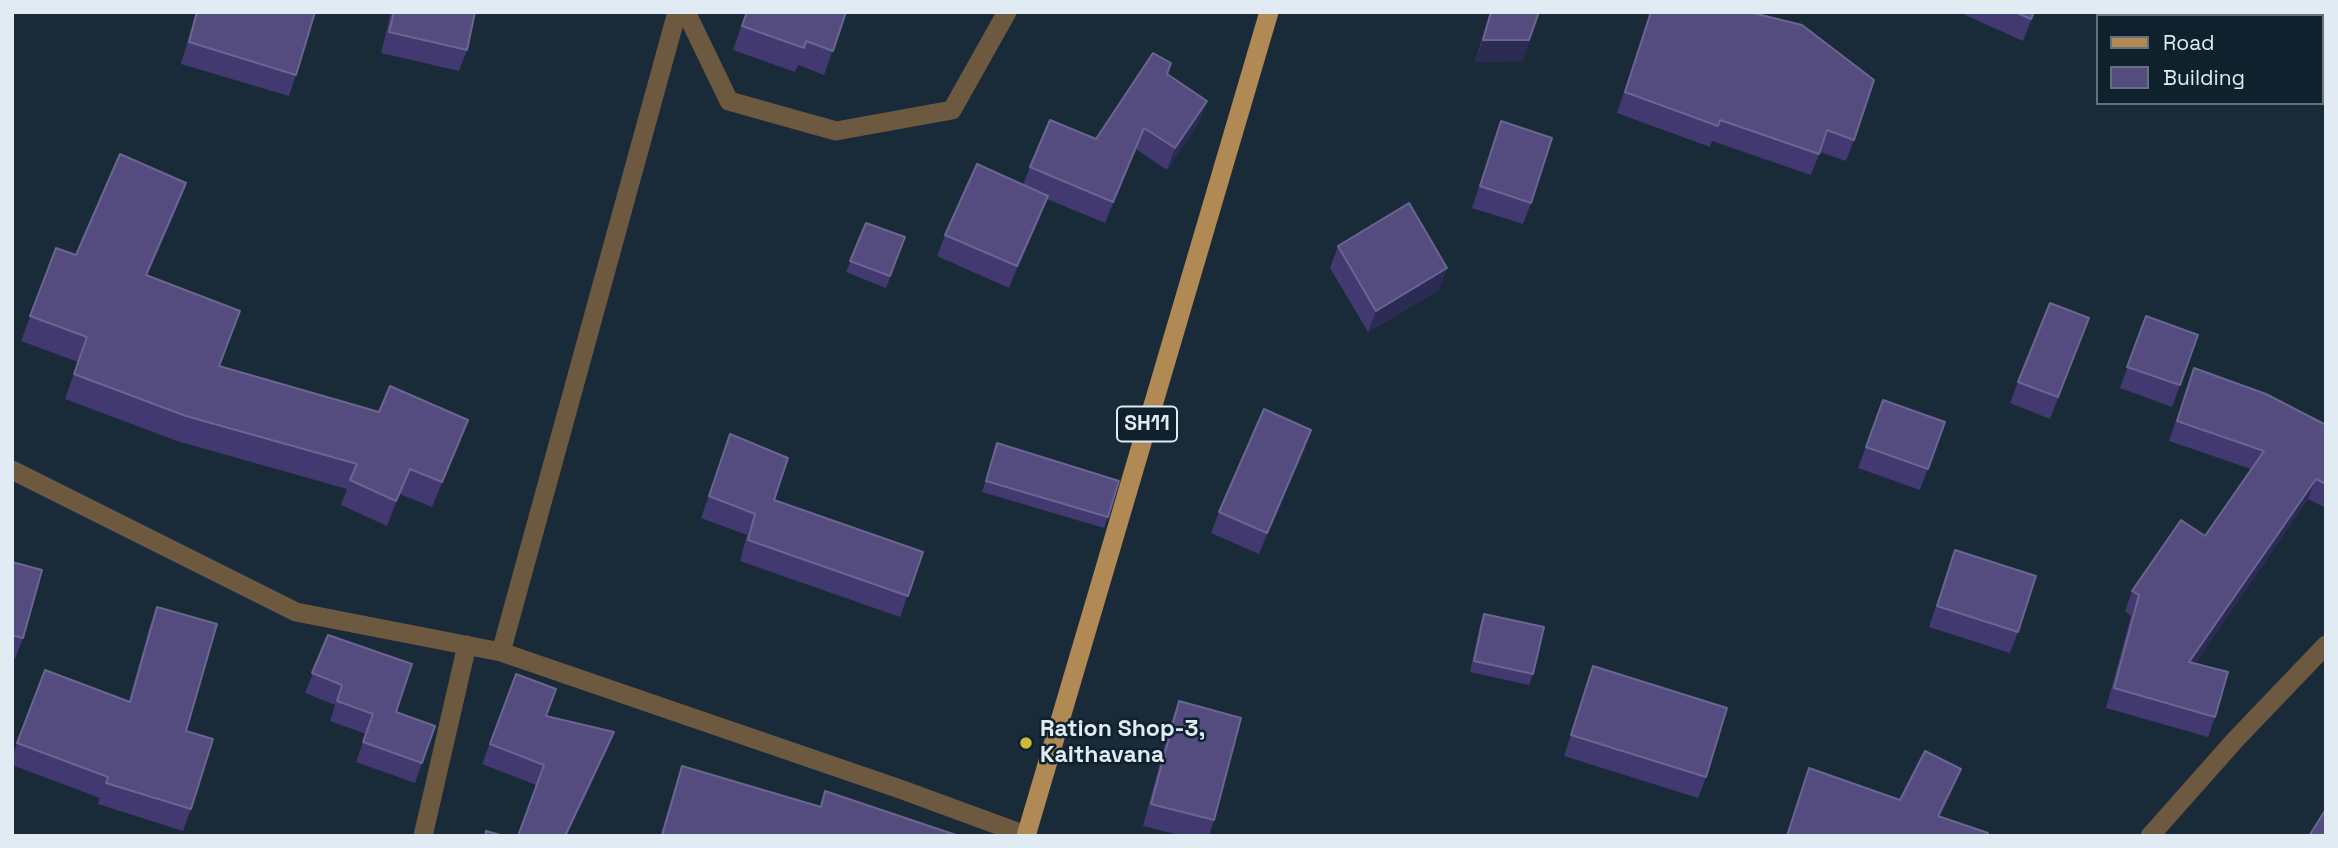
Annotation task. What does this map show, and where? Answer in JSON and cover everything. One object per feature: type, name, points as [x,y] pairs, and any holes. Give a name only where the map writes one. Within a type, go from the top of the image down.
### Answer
[{"type":"main road","name":"SH11","points":[[1027,836],[1269,12]]},
{"type":"street","points":[[502,652],[677,12]]},
{"type":"street","points":[[685,12],[729,101],[836,131],[952,110],[1007,12]]},
{"type":"street","points":[[12,470],[296,612],[502,652],[900,789],[1027,836]]},
{"type":"street","points":[[424,836],[467,645]]},
{"type":"street","points":[[2150,836],[2236,738],[2326,645]]},
{"type":"building","points":[[197,12],[315,12],[296,75],[189,42]]},
{"type":"building","points":[[394,12],[475,12],[467,50],[389,32]]},
{"type":"building","points":[[747,12],[846,12],[833,51],[806,41],[804,48],[742,26]]},
{"type":"building","points":[[1491,12],[1539,12],[1529,40],[1483,40]]},
{"type":"building","points":[[1651,12],[1749,12],[1802,25],[1874,80],[1854,140],[1827,130],[1819,154],[1720,120],[1718,126],[1625,92]]},
{"type":"building","points":[[2015,12],[2034,12],[2031,19]]},
{"type":"building","points":[[1153,53],[1171,63],[1167,74],[1207,101],[1175,148],[1144,128],[1113,202],[1030,167],[1050,120],[1096,139]]},
{"type":"building","points":[[1501,121],[1552,138],[1531,203],[1480,186]]},
{"type":"building","points":[[120,154],[186,183],[146,275],[240,311],[219,366],[379,412],[390,386],[468,420],[442,482],[410,469],[396,501],[350,480],[357,464],[186,416],[74,374],[87,337],[30,316],[56,248],[76,255]]},
{"type":"building","points":[[977,164],[1048,196],[1017,266],[945,235]]},
{"type":"building","points":[[1409,203],[1447,268],[1376,311],[1338,246]]},
{"type":"building","points":[[866,223],[905,237],[890,276],[850,261]]},
{"type":"building","points":[[2050,303],[2089,318],[2058,397],[2018,382]]},
{"type":"building","points":[[2146,316],[2198,335],[2180,385],[2127,367]]},
{"type":"building","points":[[2194,368],[2266,394],[2326,425],[2326,484],[2316,479],[2189,662],[2228,672],[2215,717],[2114,688],[2139,595],[2132,591],[2181,520],[2205,536],[2264,451],[2177,421]]},
{"type":"building","points":[[1883,400],[1945,422],[1928,469],[1866,447]]},
{"type":"building","points":[[1264,409],[1311,430],[1267,533],[1219,512]]},
{"type":"building","points":[[730,434],[788,458],[774,500],[923,552],[908,596],[748,540],[755,514],[709,496]]},
{"type":"building","points":[[997,443],[1119,481],[1108,517],[986,481]]},
{"type":"building","points":[[1955,550],[2036,576],[2018,632],[1937,606]]},
{"type":"building","points":[[12,562],[42,570],[23,638],[12,635]]},
{"type":"building","points":[[157,607],[217,624],[186,731],[213,739],[191,809],[106,783],[108,777],[17,743],[45,670],[130,702]]},
{"type":"building","points":[[1484,614],[1544,627],[1533,674],[1474,661]]},
{"type":"building","points":[[328,635],[412,664],[396,712],[435,726],[422,763],[363,742],[373,714],[337,701],[342,685],[312,673]]},
{"type":"building","points":[[1593,666],[1727,708],[1706,777],[1571,735]]},
{"type":"building","points":[[516,674],[556,689],[546,716],[614,732],[565,836],[518,836],[544,765],[490,744]]},
{"type":"building","points":[[1179,701],[1241,718],[1214,820],[1151,804]]},
{"type":"building","points":[[1925,751],[1961,769],[1938,816],[1988,833],[1987,836],[1787,836],[1809,768],[1900,800]]},
{"type":"building","points":[[682,766],[821,807],[825,791],[956,835],[662,836]]},
{"type":"building","points":[[2326,809],[2326,836],[2309,836]]},
{"type":"building","points":[[486,831],[504,836],[485,836]]},
{"type":"place","name":"Ration Shop-3, Kaithavana","points":[[1026,743]]}]
